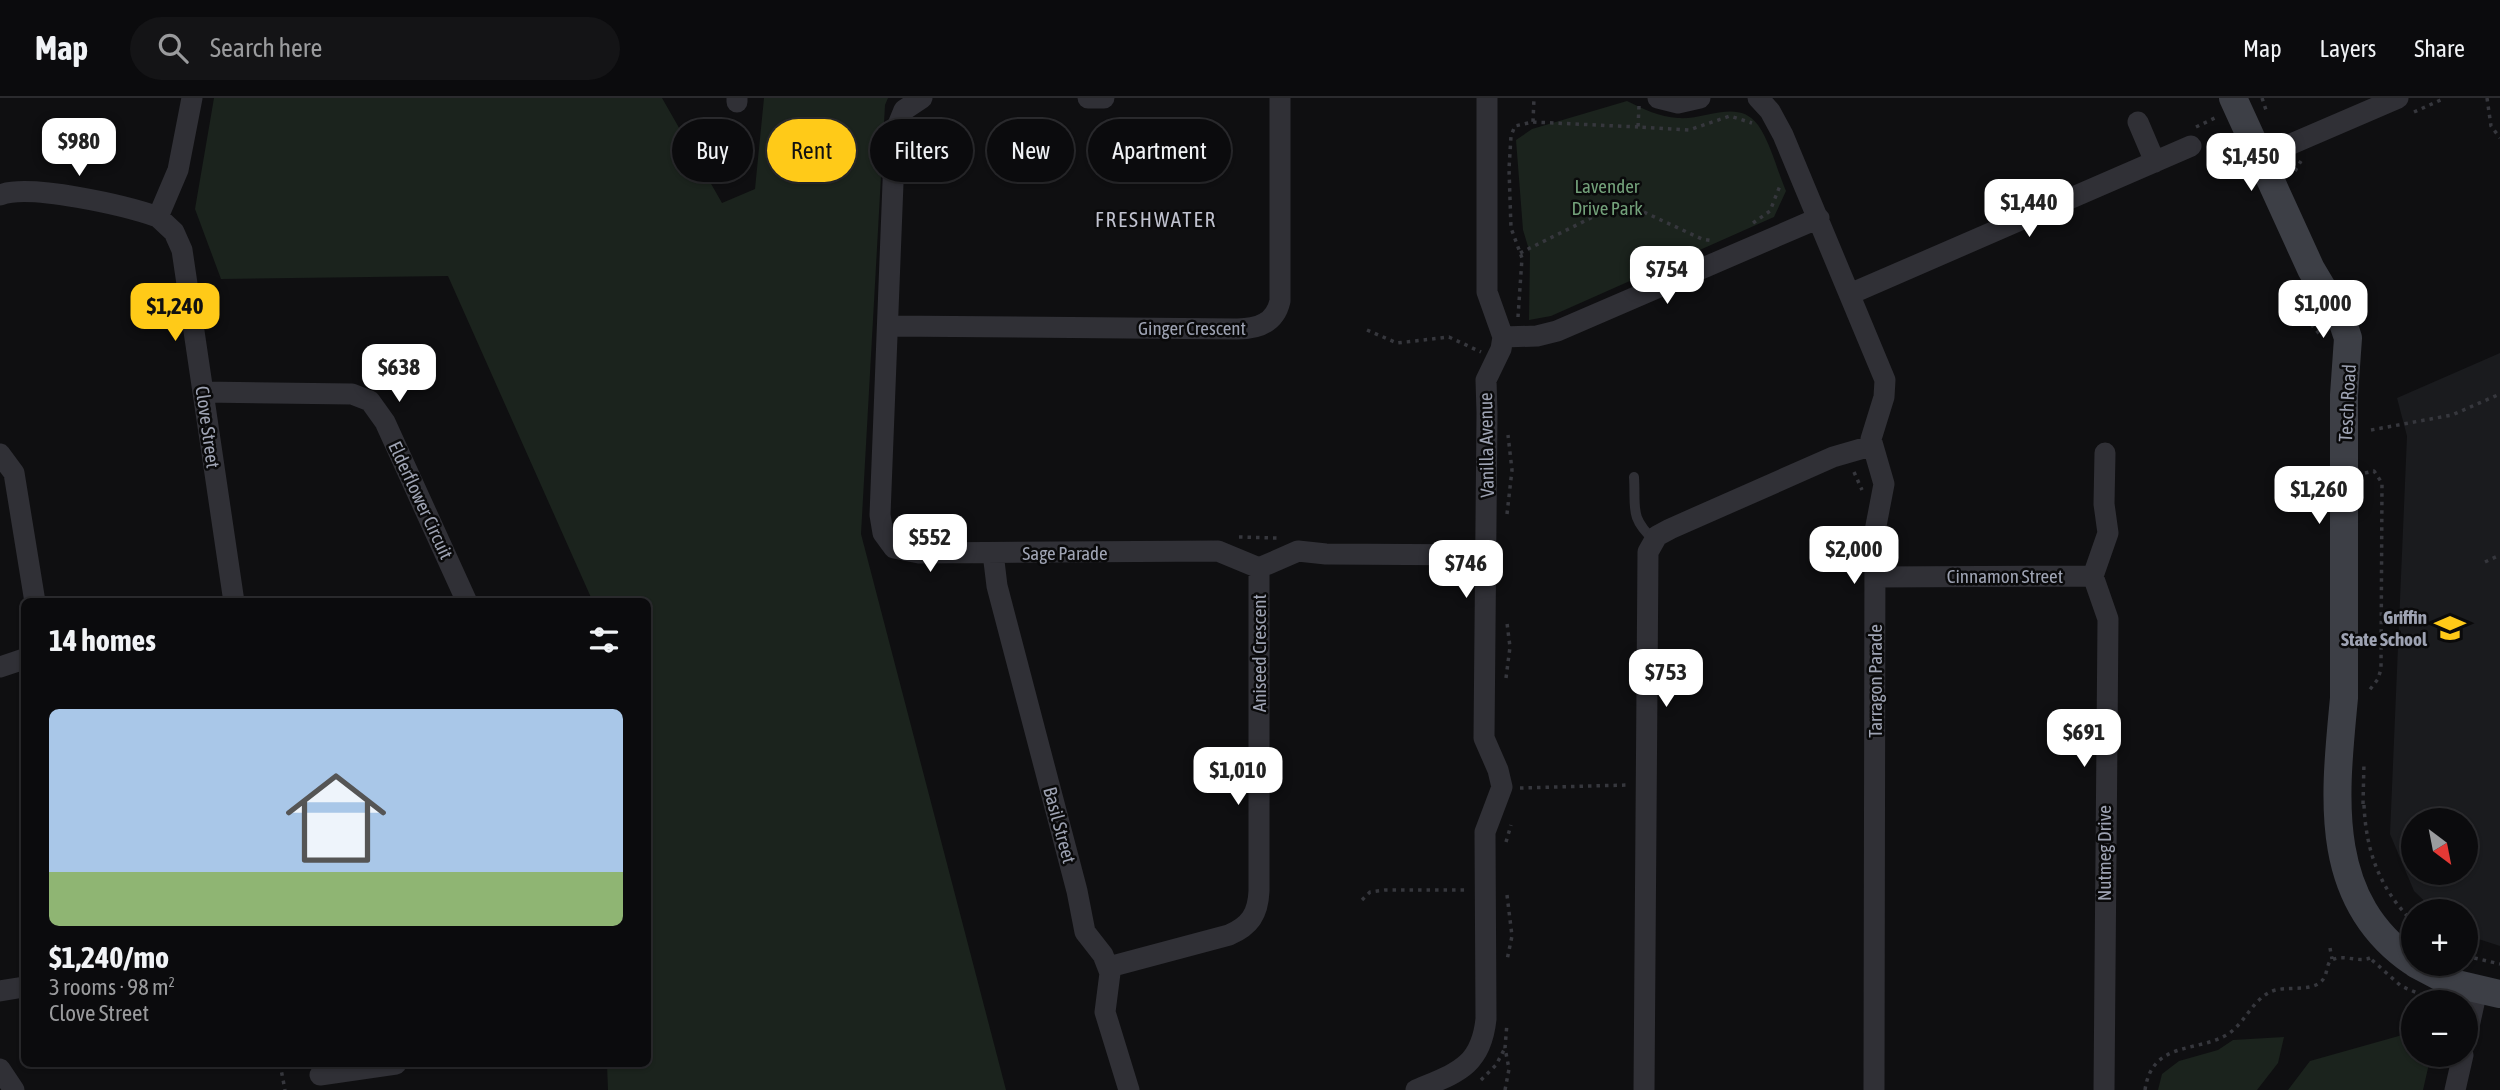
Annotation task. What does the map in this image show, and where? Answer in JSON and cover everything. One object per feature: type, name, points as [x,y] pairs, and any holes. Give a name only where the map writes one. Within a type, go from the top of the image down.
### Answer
[{"type":"street","points":[[0,195],[17,190],[38,191],[158,217],[175,182],[192,98]]},
{"type":"street","name":"Sage Parade","points":[[922,98],[904,110],[895,132],[880,515],[883,533],[894,548],[909,553],[1218,551],[1259,568]]},
{"type":"street","points":[[1088,98],[1104,98]]},
{"type":"street","name":"Ginger Crescent","points":[[888,326],[1259,327],[1273,317],[1280,301],[1280,98]]},
{"type":"street","points":[[1487,98],[1487,292],[1501,323],[1511,330],[1537,336],[1557,331],[1819,218]]},
{"type":"street","points":[[1649,100],[1678,103],[1700,98]]},
{"type":"street","points":[[2262,158],[2398,98]]},
{"type":"street","points":[[1644,1090],[1645,564],[1654,540],[1670,529],[1833,457],[1871,446],[1872,432],[1884,397],[1885,380],[1850,293],[1783,135],[1762,99]]},
{"type":"street","name":"Tesch Road","points":[[2223,107],[2262,158],[2311,269],[2339,316],[2348,338],[2344,395],[2344,698],[2339,742],[2338,836],[2346,872],[2362,907],[2390,944],[2401,952]]},
{"type":"street","points":[[2138,122],[2155,162]]},
{"type":"street","points":[[1850,293],[2155,162],[2194,136]]},
{"type":"street","name":"Clove Street","points":[[158,217],[174,232],[182,250],[233,598]]},
{"type":"street","name":"Vanilla Avenue","points":[[1416,1090],[1465,1067],[1476,1056],[1485,1032],[1485,832],[1502,788],[1498,770],[1484,738],[1487,555],[1485,386],[1511,330]]},
{"type":"street","name":"Elderflower Circuit","points":[[203,392],[342,393],[370,401],[384,422],[465,598]]},
{"type":"street","name":"Tarragon Parade","points":[[1871,446],[1884,484],[1876,522],[1875,576],[1874,1090]]},
{"type":"street","points":[[2093,576],[2108,533],[2105,453]]},
{"type":"street","points":[[0,454],[14,473],[34,598]]},
{"type":"street","points":[[1259,568],[1304,551],[1326,554],[1487,555]]},
{"type":"street","name":"Basil Street","points":[[993,553],[997,586],[1077,891],[1082,925],[1109,967]]},
{"type":"street","name":"Aniseed Crescent","points":[[1109,967],[1229,935],[1248,924],[1257,910],[1259,568]]},
{"type":"street","name":"Cinnamon Street","points":[[1875,576],[2093,576]]},
{"type":"street","name":"Nutmeg Drive","points":[[2093,576],[2108,619],[2104,1090]]},
{"type":"street","points":[[0,667],[21,660]]},
{"type":"street","points":[[1109,967],[1110,980],[1105,1012],[1129,1090]]},
{"type":"street","name":"Tesch Road","points":[[2439,976],[2452,983],[2488,992]]},
{"type":"street","points":[[0,991],[21,988]]},
{"type":"street","points":[[2478,1014],[2488,992]]},
{"type":"street","points":[[318,1076],[376,1067]]},
{"type":"street","points":[[2455,1090],[2460,1067]]},
{"type":"street","points":[[0,1069],[14,1090]]},
{"type":"lane","points":[[1634,477],[1635,516],[1639,526],[1654,540]]},
{"type":"path","points":[[1533,122],[1534,98]]},
{"type":"path","points":[[2487,98],[2491,126],[2500,138]]},
{"type":"path","points":[[1638,127],[1649,100]]},
{"type":"path","points":[[1511,330],[1520,253],[1511,228],[1511,136],[1515,126],[1533,122],[1689,130],[1724,117],[1738,116],[1759,131]]},
{"type":"path","points":[[2194,136],[2211,120]]},
{"type":"path","points":[[1746,227],[1770,211],[1781,187],[1781,177]]},
{"type":"path","points":[[1520,253],[1615,206],[1635,208],[1702,239],[1723,240]]},
{"type":"path","points":[[2292,286],[2306,318],[2324,342]]},
{"type":"path","points":[[1367,330],[1398,343],[1448,337],[1484,354]]},
{"type":"path","points":[[2371,430],[2452,415],[2500,396]]},
{"type":"path","points":[[1507,432],[1513,470],[1507,525]]},
{"type":"path","points":[[2359,474],[2374,471],[2382,483],[2381,669],[2378,679],[2365,698]]},
{"type":"path","points":[[1237,537],[1278,538]]},
{"type":"path","points":[[2485,562],[2500,555]]},
{"type":"path","points":[[1506,680],[1510,654],[1507,610]]},
{"type":"path","points":[[2364,753],[2367,842],[2374,867],[2401,908]]},
{"type":"path","points":[[1520,778],[1520,796]]},
{"type":"path","points":[[1520,788],[1629,785],[1630,780]]},
{"type":"path","points":[[2356,804],[2364,804]]},
{"type":"path","points":[[1505,846],[1514,814]]},
{"type":"path","points":[[1362,900],[1370,892],[1385,890],[1472,890]]},
{"type":"path","points":[[1506,966],[1511,936],[1507,891]]},
{"type":"path","points":[[2145,1090],[2152,1071],[2170,1053],[2226,1035],[2236,1027],[2251,1007],[2270,992],[2319,983],[2332,959],[2330,948]]},
{"type":"path","points":[[2365,951],[2401,986],[2410,990]]},
{"type":"path","points":[[2332,959],[2341,957],[2359,961],[2370,958]]},
{"type":"path","points":[[2478,959],[2500,964]]},
{"type":"path","points":[[1504,1090],[1509,1069],[1506,1048],[1507,1020]]},
{"type":"path","points":[[281,1067],[285,1090]]},
{"type":"shaded area","name":"Griffin State School","points":[[2500,353],[2500,946],[2478,939],[2478,899],[2422,899],[2412,886],[2478,886],[2478,808],[2401,808],[2401,860],[2390,834],[2407,436],[2397,398]]},
{"type":"green space","points":[[214,98],[662,98],[674,119],[672,182],[710,182],[722,203],[755,189],[764,98],[888,98],[884,119],[870,119],[870,182],[881,182],[861,534],[1006,1090],[608,1090],[607,1067],[651,1067],[651,598],[591,598],[448,276],[221,279],[195,209]]},
{"type":"green space","name":"Lavender Drive Park","points":[[1627,101],[1671,117],[1689,118],[1732,111],[1750,117],[1767,140],[1786,191],[1774,217],[1551,316],[1529,320],[1530,253],[1523,230],[1516,140],[1532,129]]},
{"type":"green space","points":[[2401,1035],[2401,1067],[2428,1067],[2423,1090],[2288,1090],[2310,1061]]},
{"type":"green space","points":[[2284,1037],[2278,1063],[2257,1090],[2158,1090],[2162,1074],[2179,1061],[2218,1050],[2233,1040]]},
{"type":"place","name":"Griffin State School","points":[[2450,628]]},
{"type":"district","name":"FRESHWATER","points":[[1156,219]]}]
